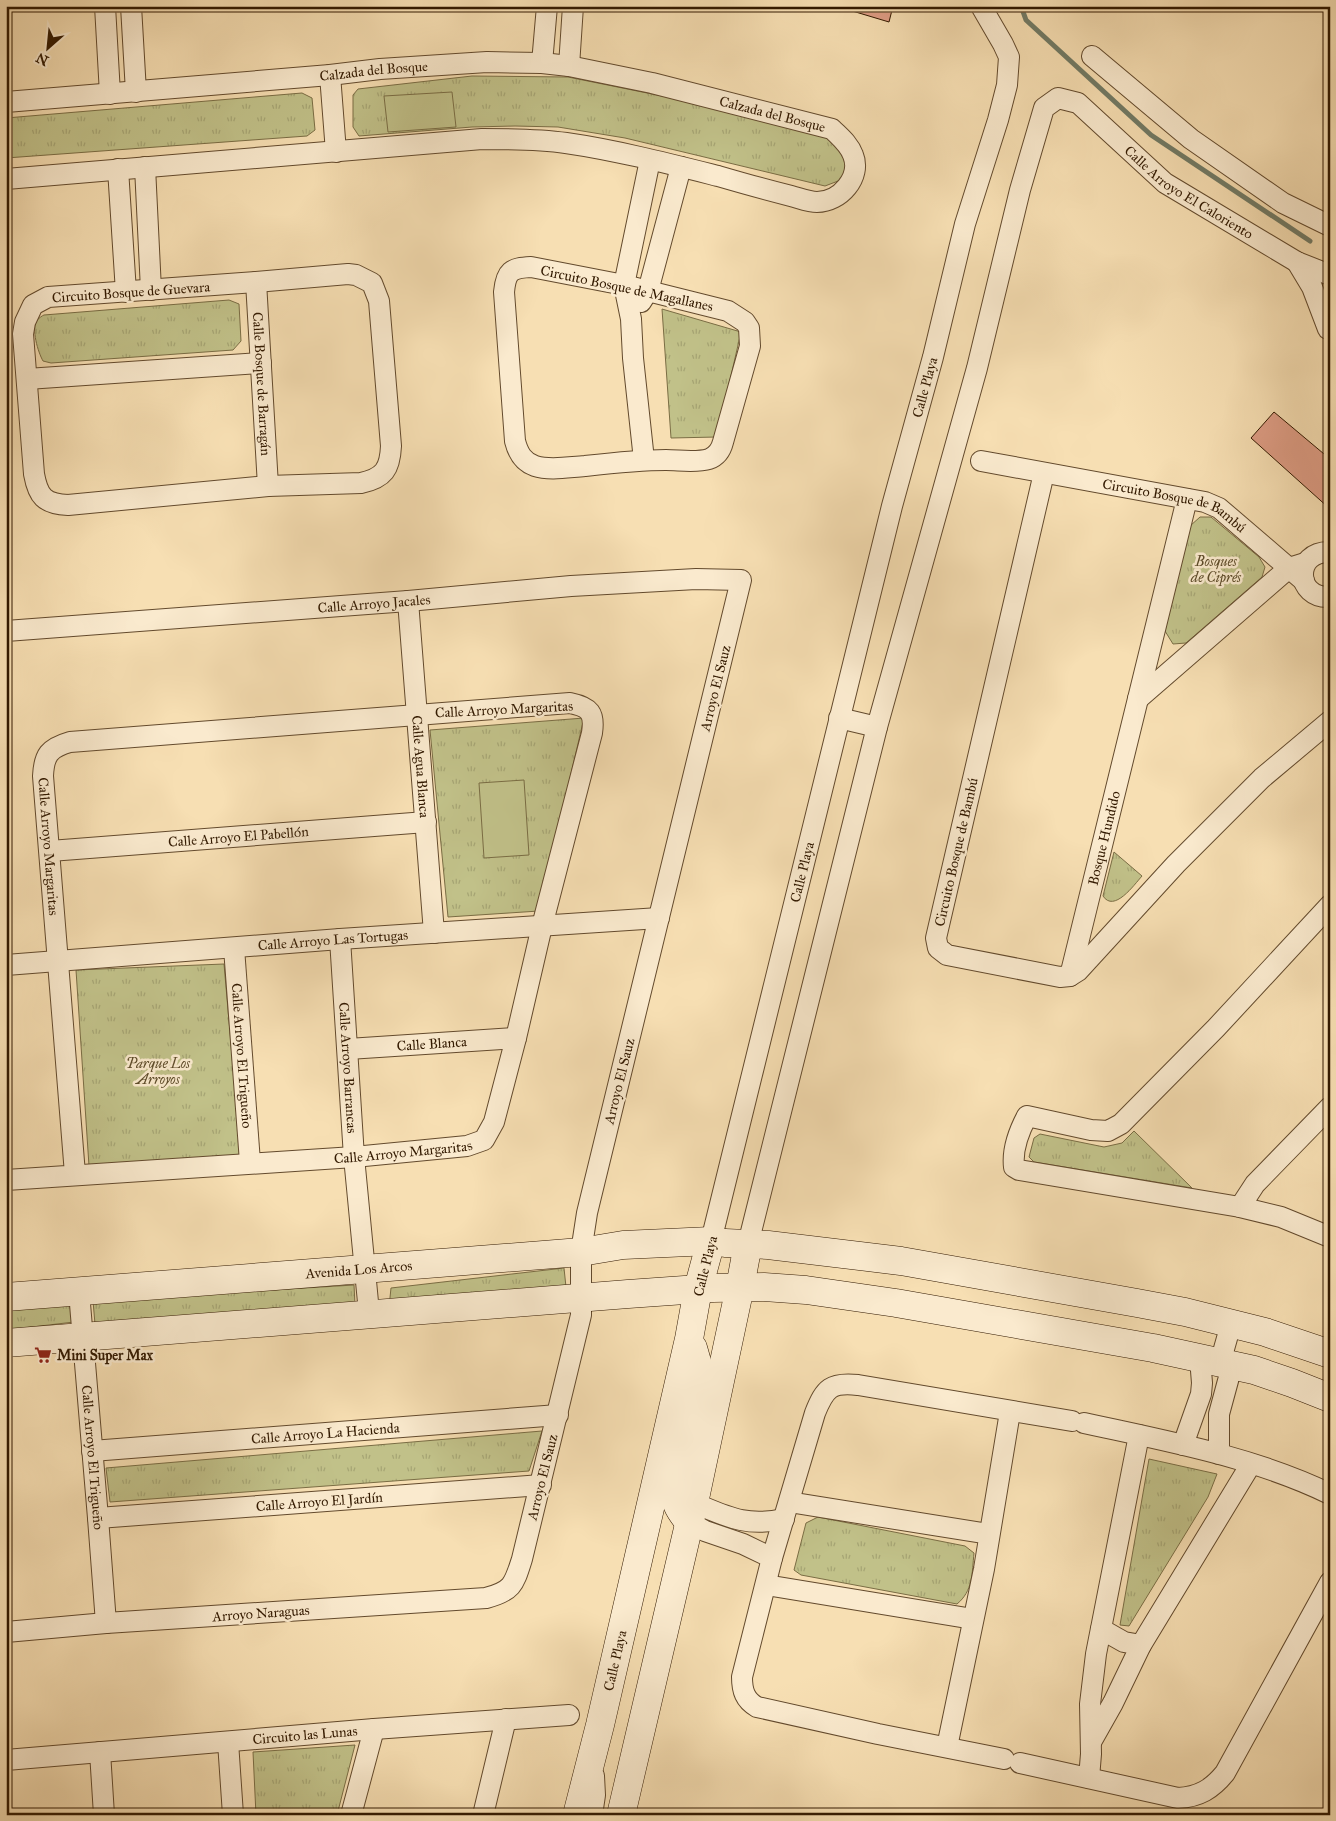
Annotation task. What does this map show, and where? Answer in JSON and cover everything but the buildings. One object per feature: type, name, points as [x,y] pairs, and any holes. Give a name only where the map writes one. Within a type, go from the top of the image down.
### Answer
[{"type":"street","points":[[105,6],[110,94]]},
{"type":"street","points":[[132,6],[136,92]]},
{"type":"street","points":[[542,63],[547,6]]},
{"type":"street","points":[[569,66],[573,6]]},
{"type":"street","name":"Calle Playa","points":[[578,1815],[689,1339],[698,1289],[839,718],[892,506],[933,356],[965,224],[1007,85],[1009,57],[1004,44],[981,6]]},
{"type":"street","points":[[1092,56],[1191,139],[1284,203],[1330,226]]},
{"type":"street","name":"Calzada del Bosque","points":[[6,102],[330,75],[380,69],[520,62],[542,63],[569,66],[652,83],[832,129],[850,149],[854,157],[855,167],[854,175],[845,190],[837,196],[818,202],[650,160],[566,143],[526,139],[482,139],[6,179]]},
{"type":"street","points":[[330,75],[336,152]]},
{"type":"street","name":"Calle Arroyo El Caloriento","points":[[877,726],[977,368],[1020,190],[1044,108],[1058,98],[1078,103],[1165,182],[1296,262],[1330,275]]},
{"type":"street","points":[[644,460],[632,350],[631,319],[624,285],[650,160]]},
{"type":"street","points":[[145,167],[151,290]]},
{"type":"street","points":[[631,319],[648,290],[681,167]]},
{"type":"street","points":[[118,169],[126,292]]},
{"type":"street","points":[[1296,262],[1312,287],[1329,329]]},
{"type":"street","name":"Circuito Bosque de Magallanes","points":[[531,267],[648,290],[728,311],[745,322],[749,328],[750,346],[721,450],[709,459],[644,460],[545,468],[527,463],[514,441],[504,292],[509,273],[514,269],[531,267]]},
{"type":"street","name":"Circuito Bosque de Guevara","points":[[348,274],[356,275],[372,283],[379,301],[391,446],[389,464],[385,471],[370,481],[361,483],[268,486],[68,505],[57,505],[47,501],[41,496],[36,486],[34,474],[23,334],[25,322],[33,305],[48,297],[151,290],[348,274]]},
{"type":"street","name":"Calle Bosque de Barragán","points":[[256,282],[268,486]]},
{"type":"street","points":[[27,379],[261,363]]},
{"type":"street","name":"Circuito Bosque de Bambú","points":[[981,461],[1205,502],[1219,508],[1299,571],[1307,588],[1313,593],[1329,597]]},
{"type":"street","name":"Circuito Bosque de Bambú","points":[[1044,473],[936,938],[938,948],[947,955],[1060,977],[1070,976]]},
{"type":"street","name":"Bosque Hundido","points":[[1070,976],[1187,500]]},
{"type":"street","points":[[1138,699],[1299,571],[1316,553],[1330,552]]},
{"type":"street","name":"Calle Arroyo Jacales","points":[[6,631],[408,601],[571,586],[696,579],[741,580]]},
{"type":"street","name":"Arroyo El Sauz","points":[[512,1585],[522,1559],[581,1315],[581,1252],[587,1213],[741,580]]},
{"type":"street","name":"Calle Agua Blanca","points":[[408,601],[434,933]]},
{"type":"street","name":"Calle Arroyo Margaritas","points":[[6,1180],[354,1156],[467,1146],[484,1140],[494,1122],[592,733],[592,714],[587,708],[570,703],[70,742],[61,744],[49,752],[43,767],[74,1174]]},
{"type":"street","points":[[621,1815],[692,1513],[748,1244],[877,726],[839,718]]},
{"type":"street","points":[[1070,976],[1078,971],[1176,864],[1262,778],[1330,721]]},
{"type":"street","name":"Calle Arroyo El Pabellón","points":[[50,851],[426,822]]},
{"type":"street","points":[[1330,905],[1216,1028],[1121,1124],[1108,1131],[1091,1130],[1027,1116],[1021,1128],[1013,1159],[1014,1167],[1019,1170],[1240,1207],[1281,1217],[1330,1237]]},
{"type":"street","name":"Calle Arroyo Las Tortugas","points":[[6,965],[340,939],[659,918]]},
{"type":"street","name":"Calle Arroyo Barrancas","points":[[340,939],[354,1156],[367,1294],[367,1316]]},
{"type":"street","name":"Calle Arroyo El Trigueño","points":[[234,948],[250,1162]]},
{"type":"street","name":"Calle Blanca","points":[[348,1049],[516,1038]]},
{"type":"street","points":[[1240,1207],[1256,1184],[1330,1107]]},
{"type":"street","name":"Avenida Los Arcos","points":[[6,1297],[581,1252],[623,1245],[711,1241],[900,1261],[1137,1303],[1231,1324],[1330,1354]]},
{"type":"street","points":[[6,1343],[698,1289],[764,1287],[806,1290],[896,1303],[1144,1346],[1254,1370],[1330,1398]]},
{"type":"street","name":"Calle Arroyo El Trigueño","points":[[78,1292],[106,1623]]},
{"type":"street","points":[[1183,1445],[1201,1394],[1202,1384],[1218,1362],[1231,1324]]},
{"type":"street","points":[[689,1339],[696,1356],[699,1378],[695,1406],[677,1475],[674,1495],[676,1504],[692,1513],[737,1520],[761,1522],[786,1510],[989,1534]]},
{"type":"street","points":[[1289,1382],[1303,1345]]},
{"type":"street","points":[[1218,1362],[1219,1454]]},
{"type":"street","points":[[1330,1494],[1294,1479],[1219,1454],[1139,1435],[1078,1422],[858,1385],[842,1384],[832,1387],[824,1393],[815,1413],[772,1558],[742,1677],[742,1688],[749,1702],[767,1710],[947,1747],[1178,1798],[1198,1795],[1218,1782],[1225,1773],[1330,1582]]},
{"type":"street","points":[[947,1747],[989,1534],[1010,1412]]},
{"type":"street","name":"Calle Arroyo La Hacienda","points":[[92,1451],[558,1415]]},
{"type":"street","points":[[1089,1778],[1091,1742],[1090,1704],[1096,1654],[1139,1435]]},
{"type":"street","points":[[1091,1742],[1142,1645],[1251,1464]]},
{"type":"street","name":"Calle Arroyo El Jardín","points":[[98,1518],[540,1484]]},
{"type":"street","points":[[692,1513],[705,1531],[744,1544],[772,1558]]},
{"type":"street","name":"Arroyo Naraguas","points":[[6,1632],[106,1623],[486,1598],[506,1591],[512,1585]]},
{"type":"street","points":[[766,1585],[973,1619]]},
{"type":"street","points":[[1101,1629],[1124,1642],[1142,1645]]},
{"type":"street","name":"Circuito las Lunas","points":[[6,1760],[374,1729],[569,1715]]},
{"type":"street","points":[[482,1815],[506,1719]]},
{"type":"street","points":[[351,1815],[374,1729]]},
{"type":"street","points":[[228,1742],[233,1815]]},
{"type":"street","points":[[100,1752],[104,1815]]},
{"type":"street","points":[[591,1762],[595,1788],[592,1815]]},
{"type":"green space","points":[[472,76],[568,77],[667,97],[823,136],[845,152],[847,156],[846,178],[825,186],[625,138],[558,127],[472,127],[359,136],[353,127],[353,95],[358,89]]},
{"type":"green space","points":[[452,92],[456,127],[388,132],[384,96]]},
{"type":"green space","points":[[302,93],[312,98],[315,130],[307,136],[6,158],[6,118]]},
{"type":"green space","points":[[229,300],[239,304],[241,341],[233,350],[51,363],[43,361],[36,340],[35,324],[44,315]]},
{"type":"green space","points":[[662,309],[741,332],[717,437],[671,438]]},
{"type":"green space","name":"Bosques de Ciprés","points":[[1200,517],[1211,517],[1259,557],[1265,567],[1262,577],[1186,643],[1173,644],[1165,631],[1190,526]]},
{"type":"green space","points":[[584,718],[539,911],[448,917],[430,730]]},
{"type":"green space","points":[[524,780],[529,855],[484,858],[479,783]]},
{"type":"green space","points":[[1114,852],[1142,876],[1124,896],[1113,901],[1103,896]]},
{"type":"green space","name":"Parque Los Arroyos","points":[[224,964],[241,1158],[89,1166],[76,970]]},
{"type":"green space","points":[[1134,1131],[1192,1188],[1034,1162],[1029,1157],[1034,1138],[1040,1134],[1104,1147],[1122,1143]]},
{"type":"green space","points":[[564,1268],[566,1287],[389,1307],[391,1288]]},
{"type":"green space","points":[[354,1285],[355,1305],[95,1324],[93,1301]]},
{"type":"green space","points":[[73,1304],[74,1322],[6,1330],[6,1309]]},
{"type":"green space","points":[[542,1431],[529,1471],[110,1502],[106,1468]]},
{"type":"green space","points":[[1149,1459],[1217,1474],[1208,1497],[1129,1626],[1120,1625]]},
{"type":"green space","points":[[818,1517],[965,1546],[974,1553],[969,1587],[957,1604],[801,1575],[794,1570],[806,1523]]},
{"type":"green space","points":[[355,1745],[337,1815],[256,1815],[253,1752]]},
{"type":"waterway","points":[[1021,6],[1026,20],[1151,135],[1310,241]]},
{"type":"place","name":"Mini Super Max","points":[[43,1355]]}]
